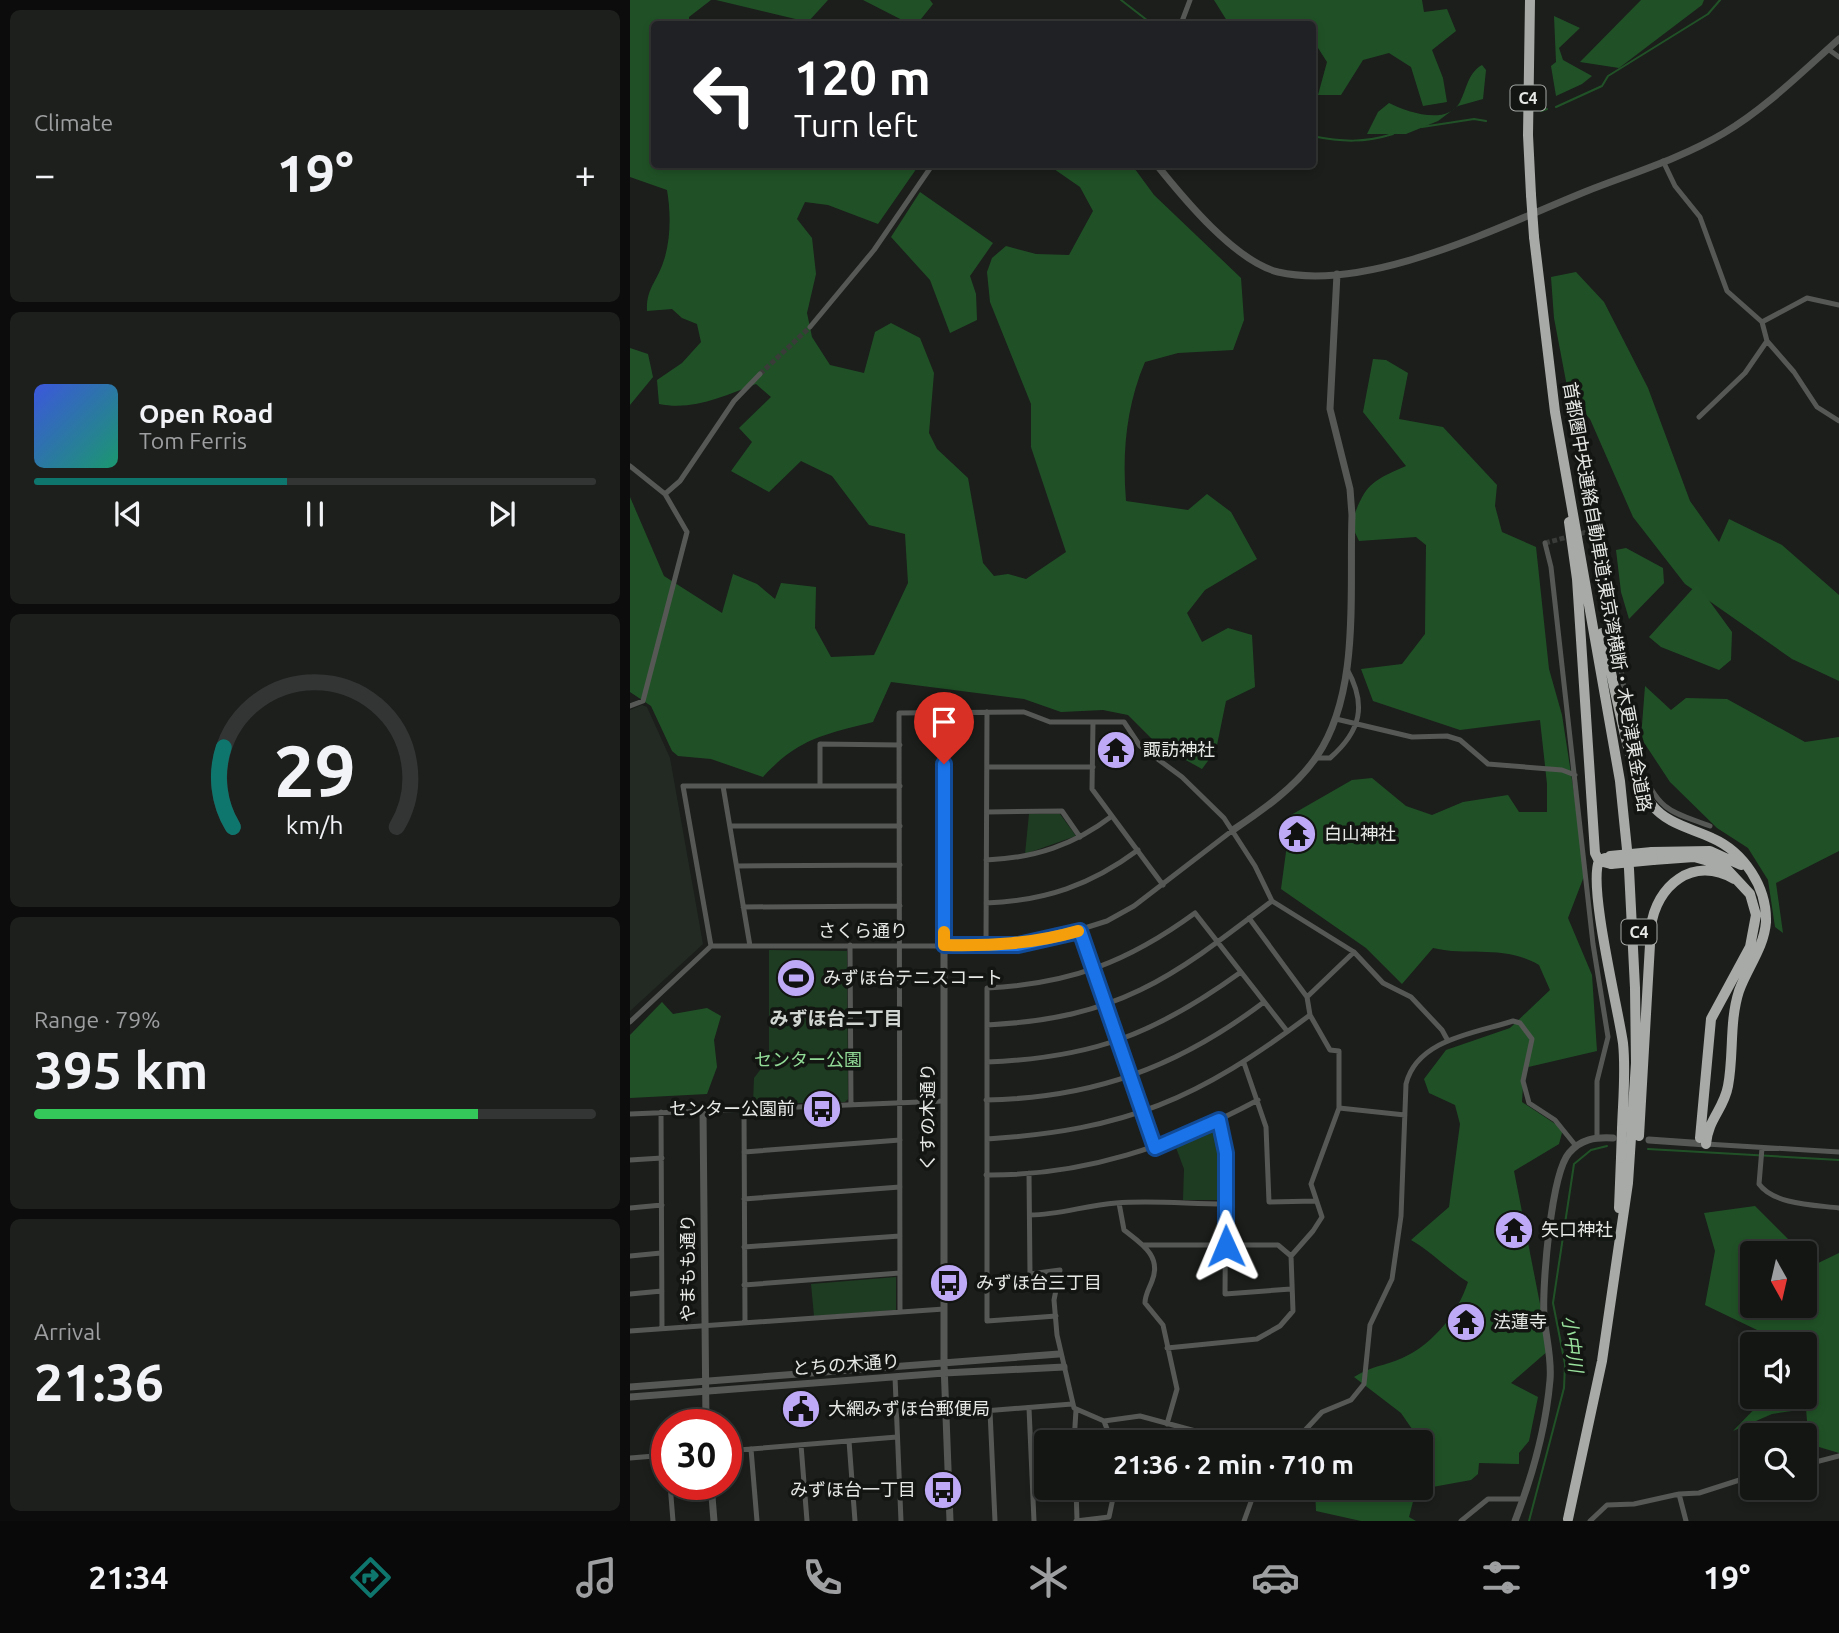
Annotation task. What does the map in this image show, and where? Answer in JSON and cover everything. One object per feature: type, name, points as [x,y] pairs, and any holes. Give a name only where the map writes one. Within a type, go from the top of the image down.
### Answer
[{"type":"highway","name":"首都圏中央連絡自動車道;東京湾横断・木更津東金道路","points":[[1530,0],[1528,135],[1534,237],[1555,412],[1611,722],[1629,869],[1636,1063],[1632,1152],[1602,1362],[1567,1520]]},
{"type":"highway","name":"首都圏中央連絡自動車道;東京湾横断・木更津東金道路","points":[[1546,346],[1595,606],[1624,781],[1635,880],[1641,994],[1638,1152],[1604,1383],[1567,1520]]},
{"type":"highway","points":[[1555,412],[1577,579],[1594,847],[1607,860]]},
{"type":"highway","points":[[1595,606],[1634,765],[1645,794],[1652,805],[1673,822],[1731,848],[1754,876],[1763,898],[1764,935],[1738,993],[1733,1018],[1729,1083],[1723,1101],[1709,1123],[1703,1144]]},
{"type":"highway","points":[[1618,1253],[1623,1045],[1601,919],[1596,873],[1607,860],[1710,851],[1737,862],[1754,876]]},
{"type":"highway","points":[[1652,856],[1714,860],[1731,870],[1754,905],[1756,926],[1750,947],[1711,1018],[1703,1144]]},
{"type":"highway","points":[[1638,1152],[1651,927],[1655,905],[1672,882],[1689,873],[1720,872],[1744,886]]},
{"type":"street","points":[[1182,21],[1190,0]]},
{"type":"street","points":[[1160,168],[1218,232],[1258,264],[1297,275],[1337,274],[1425,256],[1696,147],[1743,121],[1839,39]]},
{"type":"street","points":[[1828,50],[1839,57]]},
{"type":"street","points":[[1662,161],[1675,187],[1700,217],[1727,291],[1762,323],[1767,341],[1794,372],[1817,407],[1839,421]]},
{"type":"street","points":[[810,327],[874,250],[930,168]]},
{"type":"street","points":[[1233,830],[1293,785],[1316,758],[1336,719],[1347,669],[1352,515],[1350,489],[1330,409],[1329,385],[1337,274]]},
{"type":"street","points":[[1762,323],[1807,298],[1839,305]]},
{"type":"street","points":[[1699,416],[1745,373],[1767,341]]},
{"type":"street","points":[[665,495],[680,481],[734,401],[760,374]]},
{"type":"street","points":[[630,466],[665,495],[687,532],[643,701],[630,706]]},
{"type":"street","points":[[1598,529],[1613,642],[1618,647],[1642,771],[1653,794],[1666,808],[1710,825]]},
{"type":"street","points":[[1545,543],[1551,567],[1576,775],[1593,944],[1608,1037],[1597,1080],[1597,1138]]},
{"type":"street","points":[[1316,758],[1330,758],[1357,726],[1359,714],[1355,684],[1347,669]]},
{"type":"street","name":"くすの木通り","points":[[944,712],[944,1373],[950,1521]]},
{"type":"street","points":[[986,946],[987,712]]},
{"type":"street","points":[[900,1311],[900,713],[1024,712],[1049,722],[1124,722],[1140,746],[1182,777],[1233,830],[1272,901],[1354,952],[1383,983],[1411,997],[1442,1030],[1447,1041]]},
{"type":"street","points":[[1336,719],[1412,737],[1447,736],[1460,740],[1488,764],[1562,770],[1576,775]]},
{"type":"street","points":[[1093,722],[1092,789],[1163,884]]},
{"type":"street","points":[[820,786],[820,744],[900,745]]},
{"type":"street","points":[[987,767],[1093,767]]},
{"type":"street","points":[[630,1023],[711,946],[683,786],[900,786]]},
{"type":"street","points":[[723,786],[750,946]]},
{"type":"street","points":[[987,812],[1062,811],[1080,837]]},
{"type":"street","points":[[986,860],[1042,853],[1080,837],[1112,816]]},
{"type":"street","points":[[730,826],[900,826]]},
{"type":"street","name":"さくら通り","points":[[711,946],[1018,945],[1080,931],[1125,911],[1233,830]]},
{"type":"street","points":[[986,903],[1034,899],[1077,887],[1095,879],[1138,850]]},
{"type":"street","points":[[737,866],[900,865]]},
{"type":"street","points":[[987,1025],[1033,1022],[1106,1006],[1152,986],[1219,942],[1272,901]]},
{"type":"street","points":[[743,907],[900,906]]},
{"type":"street","points":[[1056,1317],[987,1321],[986,988],[1028,986],[1094,971],[1162,937],[1195,913],[1287,1031]]},
{"type":"street","points":[[1167,1348],[1257,1339],[1280,1326],[1293,1311],[1291,1256],[1322,1217],[1311,1184],[1339,1108],[1339,1051],[1330,1050],[1310,1015],[1307,997],[1249,918]]},
{"type":"street","points":[[1080,931],[1155,1148]]},
{"type":"street","points":[[850,945],[851,1105]]},
{"type":"street","points":[[1307,997],[1354,952]]},
{"type":"street","points":[[987,1062],[1045,1058],[1118,1042],[1180,1014],[1241,972]]},
{"type":"street","points":[[986,1100],[1061,1094],[1130,1078],[1203,1045],[1264,1002]]},
{"type":"street","points":[[987,1139],[1086,1128],[1142,1113],[1191,1093],[1244,1063],[1310,1015]]},
{"type":"street","points":[[1305,1430],[1322,1412],[1351,1400],[1364,1384],[1370,1325],[1381,1307],[1392,1279],[1401,1216],[1405,1115],[1410,1070],[1447,1041],[1513,1021],[1521,1023],[1532,1039],[1523,1081],[1529,1102],[1555,1120],[1576,1146]]},
{"type":"street","points":[[1244,1063],[1258,1100],[1268,1139],[1269,1202],[1315,1201]]},
{"type":"street","points":[[986,1175],[1083,1167],[1155,1148],[1258,1100]]},
{"type":"street","points":[[630,1114],[944,1101]]},
{"type":"street","points":[[1339,1108],[1405,1115]]},
{"type":"street","points":[[744,1109],[744,1323]]},
{"type":"street","name":"やまもも通り","points":[[703,1111],[705,1409]]},
{"type":"street","points":[[662,1112],[662,1329]]},
{"type":"street","points":[[1219,1120],[1225,1143],[1225,1294],[1291,1289]]},
{"type":"street","points":[[1517,1520],[1543,1423],[1550,1377],[1544,1291],[1556,1191],[1562,1166],[1576,1146],[1597,1138],[1613,1138]]},
{"type":"street","points":[[744,1152],[900,1140]]},
{"type":"street","points":[[1649,1140],[1839,1152]]},
{"type":"street","points":[[1761,1149],[1759,1184],[1764,1190],[1780,1198],[1839,1208]]},
{"type":"street","points":[[630,1160],[662,1158]]},
{"type":"street","points":[[1029,1173],[1030,1274],[1060,1270],[1054,1300],[1059,1354],[1074,1407],[1074,1430]]},
{"type":"street","points":[[744,1199],[900,1187]]},
{"type":"street","points":[[1030,1215],[1055,1215],[1089,1206],[1119,1203],[1225,1204]]},
{"type":"street","points":[[1119,1203],[1124,1230],[1143,1245],[1155,1262],[1154,1277],[1145,1303],[1163,1325],[1177,1389],[1167,1424]]},
{"type":"street","points":[[630,1208],[662,1205]]},
{"type":"street","points":[[744,1247],[900,1236]]},
{"type":"street","points":[[1143,1245],[1279,1245],[1291,1256]]},
{"type":"street","points":[[630,1256],[662,1253]]},
{"type":"street","points":[[744,1285],[900,1273]]},
{"type":"street","points":[[630,1294],[662,1292]]},
{"type":"street","points":[[630,1331],[944,1309]]},
{"type":"street","name":"とちの木通り","points":[[630,1387],[1059,1354]]},
{"type":"street","name":"とちの木通り","points":[[630,1397],[944,1373],[1064,1367]]},
{"type":"street","points":[[895,1377],[901,1521]]},
{"type":"street","points":[[946,1414],[1074,1407],[1104,1421],[1133,1415],[1190,1430]]},
{"type":"street","points":[[1029,1408],[1034,1521]]},
{"type":"street","points":[[990,1411],[995,1521]]},
{"type":"street","points":[[1104,1421],[1107,1430]]},
{"type":"street","points":[[742,1450],[897,1437]]},
{"type":"street","points":[[849,1441],[855,1521]]},
{"type":"street","points":[[801,1445],[807,1521]]},
{"type":"street","points":[[751,1449],[757,1521]]},
{"type":"street","points":[[630,1458],[651,1456]]},
{"type":"street","points":[[1817,1462],[1839,1456]]},
{"type":"street","points":[[1590,1521],[1607,1504],[1634,1504],[1679,1494],[1699,1493],[1740,1480]]},
{"type":"street","points":[[1679,1494],[1686,1521]]},
{"type":"street","points":[[1461,1521],[1488,1499],[1523,1499]]},
{"type":"street","points":[[671,1500],[673,1521]]},
{"type":"street","points":[[713,1500],[715,1521]]},
{"type":"street","points":[[1076,1500],[1077,1521],[1109,1517],[1113,1500]]},
{"type":"street","points":[[1244,1521],[1252,1500]]},
{"type":"shaded area","points":[[630,0],[711,0],[689,17],[689,21],[651,21],[651,168],[917,168],[878,224],[828,205],[805,202],[797,219],[812,238],[816,274],[807,313],[812,337],[830,365],[864,373],[875,332],[891,323],[920,338],[934,373],[929,433],[937,449],[968,478],[983,563],[994,576],[1008,574],[1026,579],[1066,552],[1031,447],[1031,404],[990,302],[987,272],[992,258],[1006,246],[1036,254],[1069,255],[1093,211],[1080,187],[1054,168],[1134,168],[1154,195],[1241,278],[1244,320],[1233,350],[1178,353],[1145,362],[1133,396],[1125,448],[1126,501],[1188,510],[1207,494],[1231,512],[1257,559],[1205,590],[1187,613],[1202,642],[1228,628],[1252,635],[1255,687],[1226,701],[1216,750],[1202,769],[1157,744],[1128,715],[1103,710],[1061,712],[1024,699],[891,682],[873,722],[826,735],[800,746],[763,777],[711,759],[678,756],[672,751],[651,706],[630,692],[630,497],[664,576],[722,613],[733,574],[757,584],[775,599],[781,583],[816,587],[815,628],[831,657],[874,655],[908,583],[905,534],[869,525],[832,476],[801,461],[769,492],[731,471],[752,442],[739,428],[771,397],[756,384],[696,404],[659,404],[657,380],[682,363],[701,342],[697,324],[682,318],[672,309],[647,311],[650,291],[668,246],[670,227],[667,190],[630,177]]},
{"type":"shaded area","points":[[716,0],[828,0],[809,21]]},
{"type":"shaded area","points":[[863,0],[930,0],[933,4],[919,21],[904,21]]},
{"type":"shaded area","points":[[1214,0],[1422,0],[1424,12],[1447,9],[1456,31],[1432,50],[1443,78],[1447,102],[1423,106],[1411,67],[1389,53],[1363,60],[1341,95],[1318,95],[1327,62],[1316,45],[1316,21],[1227,21]]},
{"type":"shaded area","points":[[1641,0],[1704,0],[1702,5],[1619,68],[1580,62]]},
{"type":"shaded area","points":[[1554,16],[1580,28],[1559,48],[1563,60],[1592,76],[1582,84],[1556,96],[1551,66],[1556,62]]},
{"type":"shaded area","points":[[1482,65],[1486,70],[1483,99],[1455,109],[1471,77]]},
{"type":"shaded area","points":[[1389,103],[1426,115],[1446,114],[1453,110],[1438,121],[1406,134],[1367,134],[1378,112]]},
{"type":"shaded area","points":[[920,192],[993,243],[970,276],[976,294],[977,320],[950,333],[930,280],[891,237]]},
{"type":"shaded area","points":[[1576,272],[1604,302],[1648,388],[1690,501],[1719,542],[1729,519],[1782,545],[1839,595],[1839,681],[1792,659],[1685,584],[1633,517],[1590,419],[1569,397],[1554,318],[1551,277]]},
{"type":"shaded area","points":[[630,348],[648,354],[653,377],[630,405]]},
{"type":"shaded area","points":[[1373,359],[1386,360],[1408,373],[1399,419],[1443,427],[1497,485],[1495,506],[1502,532],[1536,547],[1549,669],[1562,715],[1586,871],[1568,918],[1592,975],[1597,1051],[1524,1068],[1522,1102],[1563,1129],[1559,1144],[1514,1171],[1549,1350],[1511,1383],[1538,1397],[1529,1441],[1519,1453],[1519,1464],[1479,1463],[1478,1474],[1471,1480],[1433,1487],[1433,1430],[1413,1430],[1401,1413],[1354,1377],[1407,1356],[1430,1340],[1457,1307],[1468,1282],[1411,1240],[1449,1207],[1460,1124],[1455,1105],[1429,1093],[1424,1079],[1446,1050],[1510,1028],[1550,990],[1539,965],[1525,959],[1500,953],[1433,948],[1402,984],[1366,948],[1281,889],[1291,815],[1352,780],[1372,778],[1406,806],[1432,815],[1463,802],[1508,795],[1519,812],[1547,812],[1547,784],[1540,720],[1460,730],[1373,701],[1361,669],[1402,664],[1425,634],[1426,545],[1416,537],[1359,541],[1351,524],[1365,493],[1376,481],[1406,466],[1363,412]]},
{"type":"shaded area","points":[[1626,548],[1663,568],[1664,583],[1629,619],[1621,592],[1616,550]]},
{"type":"shaded area","points":[[1697,584],[1732,632],[1731,660],[1719,670],[1661,647],[1649,637]]},
{"type":"shaded area","points":[[1645,686],[1671,710],[1686,698],[1727,699],[1805,742],[1839,737],[1839,851],[1776,883],[1783,933],[1775,927],[1768,880],[1748,848],[1717,828],[1670,782],[1641,738]]},
{"type":"shaded area","points":[[642,705],[647,707],[670,758],[703,944],[630,1011],[630,710]]},
{"type":"shaded area","points":[[662,1002],[673,1014],[707,1008],[721,1016],[714,1040],[717,1067],[707,1094],[630,1098],[630,1035]]},
{"type":"shaded area","points":[[1755,1206],[1790,1241],[1740,1241],[1740,1318],[1817,1318],[1817,1264],[1839,1253],[1839,1453],[1817,1446],[1817,1423],[1807,1423],[1806,1409],[1817,1409],[1817,1332],[1761,1332],[1705,1305],[1715,1251],[1704,1213]]},
{"type":"shaded area","points":[[1754,1409],[1806,1409],[1772,1414],[1751,1423],[1741,1423]]},
{"type":"shaded area","points":[[1316,1500],[1413,1500],[1409,1517],[1416,1521],[1361,1521],[1316,1511]]},
{"type":"green space","points":[[1029,814],[1060,814],[1076,836],[1025,854]]},
{"type":"green space","name":"センター公園","points":[[769,950],[847,951],[848,1099],[845,1102],[753,1104],[754,1078],[769,1058]]},
{"type":"green space","points":[[1217,1127],[1222,1145],[1221,1200],[1183,1200],[1184,1169],[1175,1145]]},
{"type":"green space","points":[[896,1277],[896,1310],[814,1316],[811,1284]]},
{"type":"waterway","points":[[1121,0],[1148,21]]},
{"type":"waterway","points":[[1556,107],[1602,86],[1608,76],[1708,14],[1720,0]]},
{"type":"waterway","points":[[1541,111],[1547,109]]},
{"type":"waterway","points":[[1422,127],[1474,119],[1486,121]]},
{"type":"waterway","points":[[1316,137],[1353,141],[1393,134]]},
{"type":"waterway","name":"小中川","points":[[1529,1521],[1564,1388],[1565,1364],[1553,1303],[1574,1164],[1591,1150],[1607,1146]]},
{"type":"waterway","name":"小中川","points":[[1648,1149],[1839,1160]]},
{"type":"tunnel","points":[[760,374],[810,327]]},
{"type":"tunnel","points":[[1545,543],[1598,529]]},
{"type":"slow traffic","points":[[944,932],[944,945],[986,946],[1018,945],[1078,931]]},
{"type":"place","name":"諏訪神社","points":[[1116,750]]},
{"type":"place","name":"白山神社","points":[[1297,834]]},
{"type":"place","name":"みずほ台テニスコート","points":[[796,978]]},
{"type":"place","name":"センター公園前","points":[[822,1109]]},
{"type":"place","name":"矢口神社","points":[[1514,1230]]},
{"type":"place","name":"みずほ台三丁目","points":[[949,1283]]},
{"type":"place","name":"法蓮寺","points":[[1466,1322]]},
{"type":"place","name":"大網みずほ台郵便局","points":[[801,1409]]},
{"type":"place","name":"みずほ台一丁目","points":[[943,1490]]},
{"type":"district","name":"みずほ台二丁目","points":[[836,1018]]},
{"type":"route","points":[[944,764],[944,945],[1018,945],[1080,931],[1155,1148],[1219,1120],[1226,1153],[1226,1246]]}]
